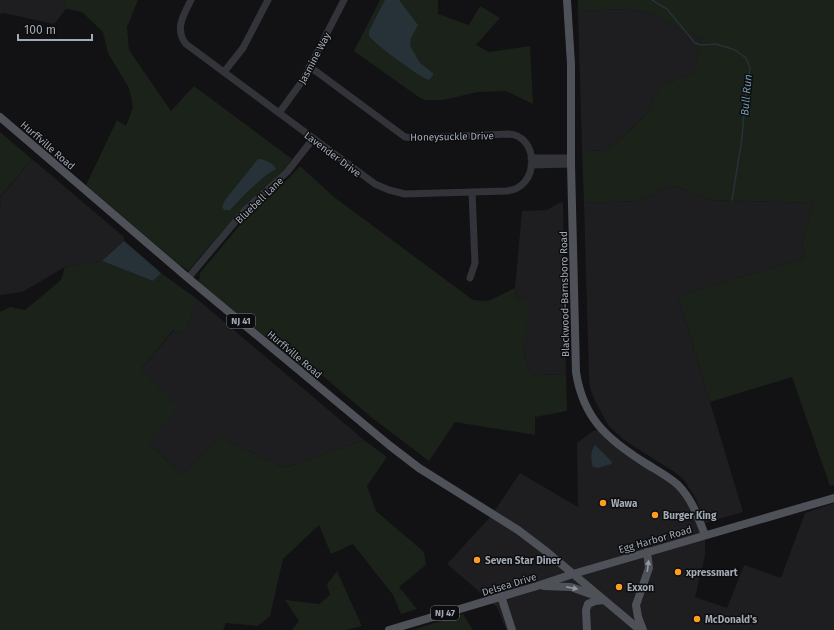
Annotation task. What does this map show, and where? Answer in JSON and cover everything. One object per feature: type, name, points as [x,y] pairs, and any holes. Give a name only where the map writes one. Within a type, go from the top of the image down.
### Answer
[{"type":"main road","name":"Blackwood-Barnsboro Road","points":[[568,0],[571,64],[570,161],[576,372],[581,395],[601,429],[610,439],[678,485],[696,510],[705,536]]},
{"type":"main road","name":"Hurffville Road","points":[[0,116],[188,278],[389,445],[420,468],[518,530],[573,574]]},
{"type":"main road","name":"Egg Harbor Road","points":[[573,574],[834,498]]},
{"type":"main road","points":[[643,630],[638,617],[636,605],[649,568],[647,552]]},
{"type":"main road","name":"Delsea Drive","points":[[389,630],[573,574]]},
{"type":"main road","name":"NJ 47","points":[[573,574],[640,630]]},
{"type":"main road","name":"NJ 47","points":[[537,586],[571,587],[605,600]]},
{"type":"main road","points":[[501,596],[512,630]]},
{"type":"main road","points":[[587,630],[586,610],[588,604],[595,601],[605,600]]},
{"type":"street","name":"Lavender Drive","points":[[192,0],[180,23],[182,36],[188,45],[366,178],[389,190],[411,194],[510,191],[520,188],[525,184],[529,177],[531,162]]},
{"type":"street","points":[[224,72],[243,48],[268,0]]},
{"type":"street","name":"Jasmine Way","points":[[279,113],[300,85],[344,0]]},
{"type":"street","name":"Honeysuckle Drive","points":[[309,67],[405,137],[415,138],[511,134],[518,136],[526,142],[529,148],[531,162]]},
{"type":"street","name":"Bluebell Lane","points":[[188,278],[245,210],[287,172],[313,139]]},
{"type":"street","points":[[531,162],[570,161]]},
{"type":"street","points":[[470,278],[475,263],[472,192]]},
{"type":"shaded area","points":[[0,0],[63,0],[66,9],[54,24],[4,13],[0,14]]},
{"type":"shaded area","points":[[63,0],[138,0],[127,27],[129,50],[171,111],[194,86],[292,159],[284,170],[244,206],[189,270],[177,263],[86,185],[117,120],[126,126],[133,107],[129,88],[108,53],[103,32],[82,12],[66,9]]},
{"type":"shaded area","points":[[380,0],[438,0],[438,14],[469,25],[480,6],[500,18],[476,45],[489,52],[530,46],[533,104],[506,91],[478,92],[443,100],[426,100],[420,98],[354,51]]},
{"type":"shaded area","points":[[385,0],[399,0],[418,25],[411,38],[410,46],[420,63],[433,73],[429,80],[398,60],[379,46],[369,36],[369,31]]},
{"type":"shaded area","points":[[578,0],[834,0],[834,485],[830,486],[792,377],[710,402],[678,296],[805,258],[802,241],[814,203],[712,200],[672,185],[639,201],[584,203],[582,150],[608,151],[647,113],[660,86],[693,73],[702,37],[680,30],[659,15],[627,9],[578,11]]},
{"type":"shaded area","points":[[627,9],[660,15],[680,30],[702,37],[693,73],[660,86],[647,113],[608,151],[582,150],[578,11]]},
{"type":"shaded area","points":[[0,132],[32,159],[0,197]]},
{"type":"shaded area","points":[[32,159],[124,237],[124,241],[158,270],[152,280],[102,261],[65,267],[22,292],[0,295],[0,224],[2,221],[0,198]]},
{"type":"shaded area","points":[[258,159],[270,162],[276,169],[266,175],[230,210],[224,210],[222,207],[225,200]]},
{"type":"shaded area","points":[[300,166],[334,197],[473,300],[488,301],[515,288],[516,300],[529,301],[524,354],[530,374],[566,375],[567,411],[535,417],[535,435],[455,422],[429,461],[371,417],[317,371],[313,376],[199,282],[200,273],[249,214]]},
{"type":"shaded area","points":[[672,185],[712,200],[814,203],[802,241],[805,258],[678,296],[743,512],[705,523],[696,499],[684,480],[676,473],[624,440],[608,425],[590,388],[584,203],[639,201]]},
{"type":"shaded area","points":[[0,197],[2,221],[0,224]]},
{"type":"shaded area","points":[[563,202],[566,375],[530,374],[524,354],[528,302],[516,300],[515,288],[522,211],[547,210]]},
{"type":"shaded area","points":[[124,241],[161,273],[153,281],[102,261]]},
{"type":"shaded area","points":[[102,261],[153,281],[161,273],[197,299],[188,325],[181,334],[174,329],[140,370],[177,408],[149,444],[182,475],[220,437],[285,468],[364,440],[387,457],[367,486],[376,511],[424,552],[426,565],[399,587],[417,609],[401,614],[393,595],[353,544],[331,554],[319,525],[283,559],[270,616],[258,626],[226,623],[223,630],[0,630],[0,312],[10,307],[25,310],[61,280],[65,267]]},
{"type":"shaded area","points":[[197,299],[364,440],[285,468],[220,437],[182,475],[149,444],[140,370],[175,329],[181,334],[188,325]]},
{"type":"shaded area","points":[[601,429],[678,485],[705,535],[705,556],[695,597],[727,608],[744,565],[781,578],[805,513],[834,503],[834,630],[506,630],[497,607],[447,564],[491,516],[520,473],[578,507],[577,443],[593,431]]},
{"type":"shaded area","points":[[595,445],[612,462],[611,464],[598,468],[593,467],[591,459],[593,447]]},
{"type":"shaded area","points":[[337,571],[362,626],[346,630],[292,630],[299,621],[285,600],[319,604],[330,595],[327,584]]},
{"type":"shaded area","points":[[463,614],[473,630],[412,630]]},
{"type":"waterway","name":"Bull Run","points":[[652,0],[667,9],[695,43],[701,45],[716,44],[735,50],[746,58],[750,68],[745,99],[742,138],[732,200]]},
{"type":"place","name":"Wawa","points":[[603,503]]},
{"type":"place","name":"Burger King","points":[[655,515]]},
{"type":"place","name":"Seven Star Diner","points":[[477,560]]},
{"type":"place","name":"xpressmart","points":[[678,572]]},
{"type":"place","name":"Exxon","points":[[619,587]]},
{"type":"place","name":"McDonald's","points":[[697,619]]}]
